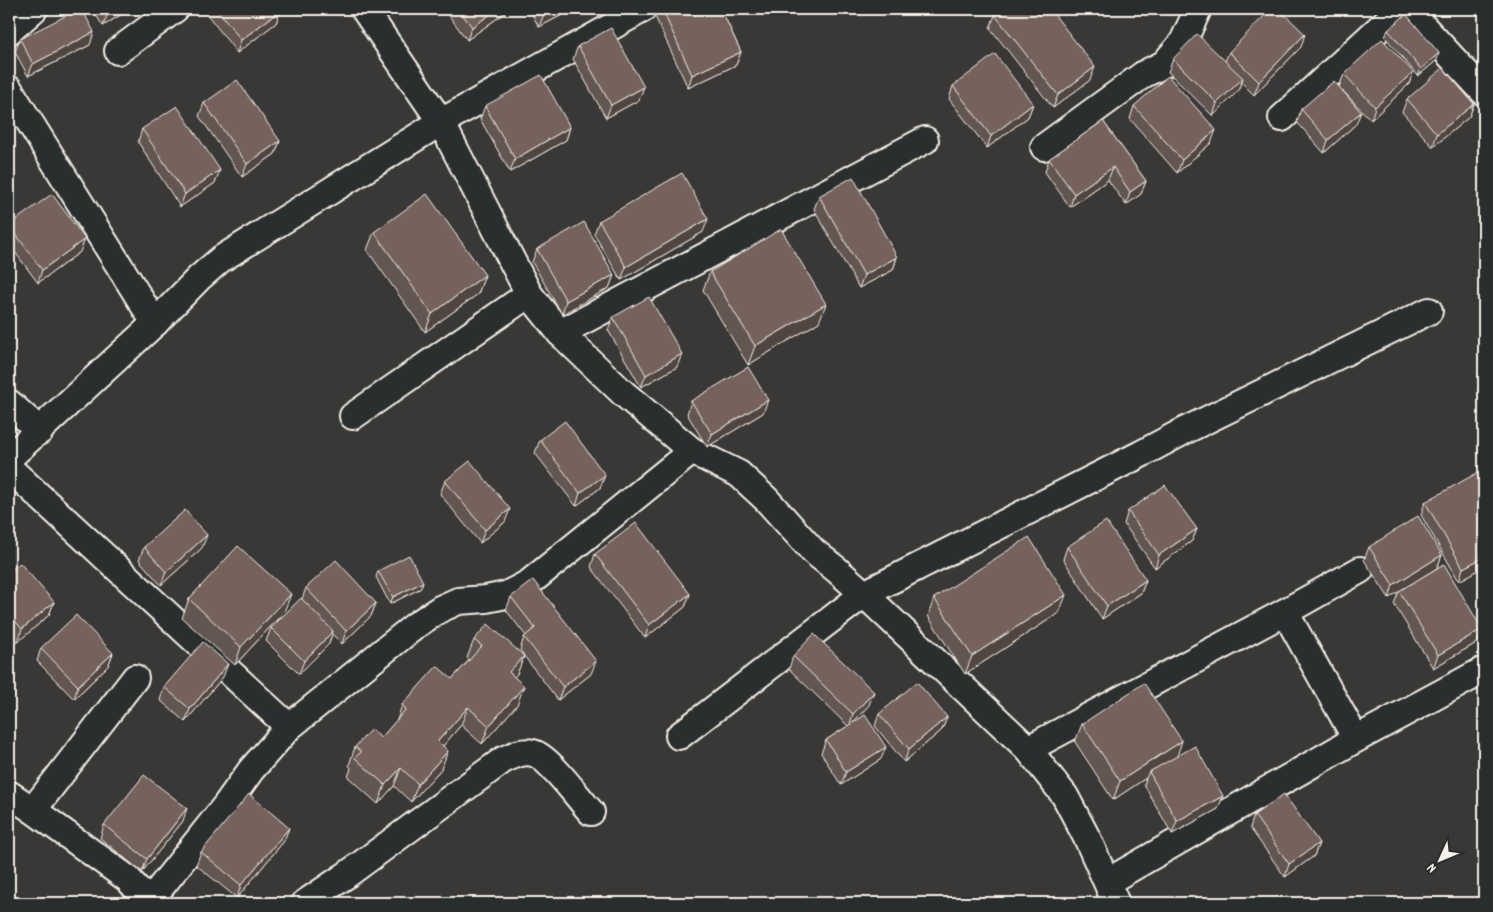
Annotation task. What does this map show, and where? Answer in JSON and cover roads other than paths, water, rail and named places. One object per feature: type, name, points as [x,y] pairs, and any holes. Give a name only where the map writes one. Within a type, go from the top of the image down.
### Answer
[{"type":"street","points":[[9,31],[34,9]]},
{"type":"street","points":[[118,52],[175,9]]},
{"type":"street","points":[[364,9],[441,122],[529,294],[560,333],[623,393],[692,451],[739,474],[766,499],[812,551],[864,594],[1028,749],[1064,796],[1088,840],[1112,892],[1356,740],[1484,670]]},
{"type":"street","points":[[9,458],[40,431],[221,259],[441,122],[643,9]]},
{"type":"street","points":[[1044,147],[1144,74],[1164,64],[1183,42],[1198,9]]},
{"type":"street","points":[[1282,118],[1400,9]]},
{"type":"street","points":[[1407,9],[1484,92]]},
{"type":"street","points":[[9,89],[155,323]]},
{"type":"street","points":[[560,333],[925,140]]},
{"type":"street","points":[[353,416],[529,294]]},
{"type":"street","points":[[679,736],[864,594],[1184,431],[1429,311]]},
{"type":"street","points":[[9,403],[40,431]]},
{"type":"street","points":[[9,794],[128,880],[150,903],[251,770],[289,727],[416,625],[440,609],[458,601],[506,596],[530,583],[692,451]]},
{"type":"street","points":[[9,468],[289,727]]},
{"type":"street","points":[[1028,749],[1360,570]]},
{"type":"street","points":[[1285,612],[1356,740]]},
{"type":"street","points":[[33,810],[135,678]]},
{"type":"street","points":[[305,903],[345,876],[503,760],[520,752],[533,753],[547,761],[591,812]]}]
